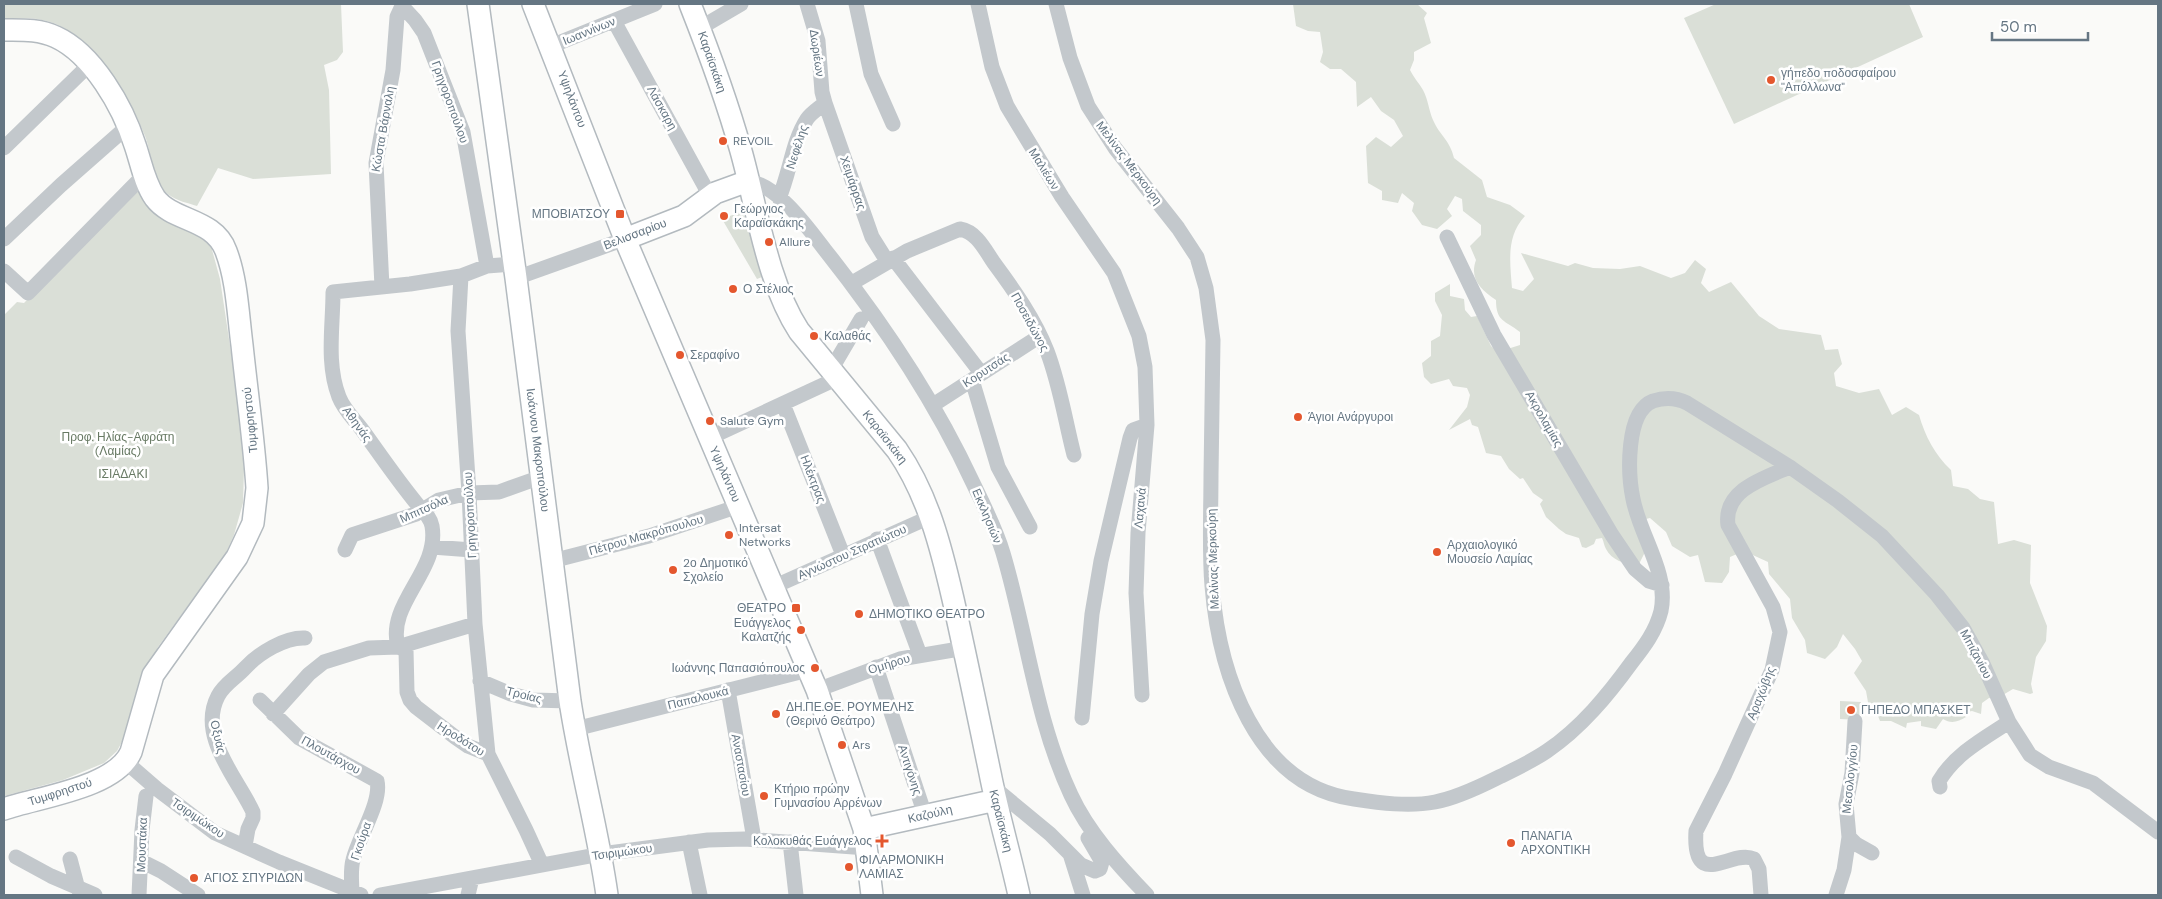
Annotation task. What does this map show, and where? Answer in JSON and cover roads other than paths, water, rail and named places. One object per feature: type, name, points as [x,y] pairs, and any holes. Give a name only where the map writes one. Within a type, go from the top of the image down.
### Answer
[{"type":"street","name":"Ιωάννου Μακροπούλου","points":[[478,4],[515,271],[574,730],[601,854],[607,895]]},
{"type":"street","name":"Υψηλάντου","points":[[534,4],[626,239],[816,690],[866,838],[872,895]]},
{"type":"street","name":"Ιωαννίνων","points":[[551,46],[655,4]]},
{"type":"street","name":"Καραϊσκάκη","points":[[690,4],[723,93],[768,255],[791,318],[908,466],[920,490],[930,517],[943,558],[965,648],[1016,894]]},
{"type":"street","points":[[700,28],[741,4]]},
{"type":"street","name":"Δωριέων","points":[[807,4],[818,41],[822,92],[825,103]]},
{"type":"street","points":[[856,4],[871,74],[892,124]]},
{"type":"street","name":"Μαλιέων","points":[[978,4],[992,67],[1007,106],[1062,197],[1108,261],[1135,323]]},
{"type":"street","name":"Μελίνας Μερκούρη","points":[[1056,4],[1070,58],[1088,106],[1115,148],[1189,243],[1202,270],[1212,319],[1213,340],[1211,557],[1215,615],[1226,658],[1246,716],[1257,736],[1281,764],[1320,790],[1363,800],[1425,804],[1446,800],[1473,790],[1549,750],[1594,709],[1627,669],[1655,628],[1662,604],[1662,585],[1652,557]]},
{"type":"street","name":"Γρηγοροπούλου","points":[[402,5],[424,33],[463,132],[486,266]]},
{"type":"street","name":"Κώστα Βάρναλη","points":[[382,287],[376,163],[393,70],[397,17],[402,5]]},
{"type":"street","name":"Λάσκαρη","points":[[614,21],[710,196]]},
{"type":"street","name":"Τυμφρηστού","points":[[4,30],[27,30],[50,35],[72,47],[90,64],[113,96],[128,126],[151,192],[161,204],[196,222],[211,232],[221,242],[227,254],[236,296],[256,471],[257,501],[251,529],[238,557],[153,675],[131,752],[126,762],[101,778],[68,792],[4,809]]},
{"type":"street","points":[[4,148],[90,64]]},
{"type":"street","name":"Νεφέλης","points":[[780,198],[787,179],[794,149],[808,117],[825,103]]},
{"type":"street","name":"Χειμάρρας","points":[[825,103],[872,237],[976,376],[998,467],[1030,527]]},
{"type":"street","points":[[4,239],[128,126]]},
{"type":"street","points":[[4,270],[28,293],[144,175]]},
{"type":"street","name":"Βελισσαρίου","points":[[333,292],[461,276],[486,266],[515,271],[626,239],[684,216],[710,196],[748,181]]},
{"type":"street","name":"Εκκλησιών","points":[[748,181],[759,184],[780,198],[812,233],[852,283],[898,348],[933,405],[968,473],[1002,552],[1043,718],[1056,759],[1078,809],[1110,853],[1147,895]]},
{"type":"street","name":"Ποσειδώνος","points":[[890,260],[960,229],[968,230],[975,236],[1040,336],[1047,352],[1066,413],[1074,455]]},
{"type":"street","name":"Ακρολαμίας","points":[[1447,237],[1494,335],[1612,535],[1635,569],[1649,581],[1662,585]]},
{"type":"street","points":[[852,283],[890,260]]},
{"type":"street","name":"Γρηγοροπούλου","points":[[461,276],[458,331],[469,493],[475,624],[488,754]]},
{"type":"street","name":"Αθηνάς","points":[[333,292],[333,319],[330,337],[335,380],[340,399],[381,457],[423,510],[432,525],[432,547]]},
{"type":"street","points":[[709,438],[783,404],[835,374],[862,319]]},
{"type":"street","name":"Λαχανά","points":[[1135,323],[1145,367],[1147,425],[1138,533],[1136,593],[1142,695]]},
{"type":"street","name":"Κορυτσάς","points":[[933,405],[1040,336]]},
{"type":"street","name":"Μπιζανίου","points":[[1652,557],[1634,504],[1630,474],[1633,429],[1646,405],[1665,399],[1680,400],[1715,419],[1790,467],[1838,501],[1882,536],[1937,595],[1963,628],[1983,664],[2009,722],[2021,744],[2034,759],[2049,768],[2093,783],[2158,832]]},
{"type":"street","name":"Ηλέκτρας","points":[[783,404],[842,555]]},
{"type":"street","points":[[1082,718],[1092,614],[1101,561],[1130,438],[1133,430],[1147,425]]},
{"type":"street","name":"Αραχώβης","points":[[1761,895],[1759,869],[1754,858],[1745,857],[1708,865],[1702,862],[1697,853],[1696,831],[1761,699],[1772,670],[1779,638],[1778,621],[1773,607],[1728,525],[1729,506],[1736,496],[1750,486],[1790,467]]},
{"type":"street","name":"Μπιτσόλα","points":[[345,550],[352,535],[416,514],[439,500],[469,493],[499,492],[541,477]]},
{"type":"street","name":"Πέτρου Μακρόπουλου","points":[[552,561],[649,536],[739,506]]},
{"type":"street","name":"Αγνώστου Στρατιώτου","points":[[773,587],[930,517]]},
{"type":"street","points":[[877,540],[920,654]]},
{"type":"street","points":[[398,647],[396,639],[400,616],[405,602],[427,564],[432,547],[472,550]]},
{"type":"street","points":[[273,714],[309,674],[324,662],[370,648],[398,647],[475,624]]},
{"type":"street","name":"Οξυάς","points":[[245,846],[253,812],[225,765],[213,727],[214,706],[223,689],[259,656],[295,638],[305,638]]},
{"type":"street","name":"Ηροδότου","points":[[398,647],[406,650],[406,692],[416,707],[468,746],[488,754],[542,865]]},
{"type":"street","name":"Ομήρου","points":[[816,690],[876,667],[920,654],[965,648]]},
{"type":"street","name":"Αντιγόνης","points":[[876,667],[924,815]]},
{"type":"street","name":"Παπαλουκά","points":[[587,726],[808,670]]},
{"type":"street","name":"Τροίας","points":[[480,680],[511,694],[533,700],[570,701]]},
{"type":"street","name":"Αναστασίου","points":[[728,690],[754,839]]},
{"type":"street","name":"Πλουτάρχου","points":[[260,700],[299,738],[373,778],[377,782],[378,790]]},
{"type":"street","name":"Μεσολογγίου","points":[[1836,895],[1844,870],[1849,837],[1846,804],[1852,773],[1854,721]]},
{"type":"street","points":[[1940,788],[1939,782],[1950,766],[1978,741],[2009,722]]},
{"type":"street","name":"Τσιριμώκου","points":[[126,762],[157,789],[215,832],[355,894]]},
{"type":"street","name":"Γκούρα","points":[[355,894],[352,861],[378,790]]},
{"type":"street","points":[[994,793],[1050,834],[1071,857],[1091,871],[1097,871],[1101,867],[1100,858],[1084,830],[1078,809]]},
{"type":"street","name":"Καζούλη","points":[[866,838],[924,815],[994,793]]},
{"type":"street","name":"Μουστάκα","points":[[139,895],[142,830],[146,796]]},
{"type":"street","points":[[1849,837],[1856,844],[1872,853]]},
{"type":"street","name":"Τσιριμώκου","points":[[387,895],[601,854],[689,842],[754,839],[790,842],[866,838]]},
{"type":"street","points":[[689,842],[700,895]]},
{"type":"street","points":[[790,842],[796,895]]},
{"type":"street","points":[[16,857],[78,889],[95,895]]},
{"type":"street","points":[[1071,857],[1083,895]]},
{"type":"street","points":[[70,858],[78,889]]},
{"type":"street","points":[[141,861],[161,871],[198,895]]},
{"type":"street","points":[[468,895],[472,878]]},
{"type":"place","name":"γήπεδο ποδοσφαίρου ''Απόλλωνα''","points":[[1771,80]]},
{"type":"place","name":"REVOIL","points":[[723,141]]},
{"type":"place","name":"ΜΠΟΒΙΑΤΣΟΥ","points":[[620,214]]},
{"type":"place","name":"Γεώργιος Καραϊσκάκης","points":[[724,216]]},
{"type":"place","name":"Allure","points":[[769,242]]},
{"type":"place","name":"Ο Στέλιος","points":[[733,289]]},
{"type":"place","name":"Καλαθάς","points":[[814,336]]},
{"type":"place","name":"Σεραφίνο","points":[[680,355]]},
{"type":"place","name":"Άγιοι Ανάργυροι","points":[[1298,417]]},
{"type":"place","name":"Salute Gym","points":[[710,421]]},
{"type":"place","name":"Intersat Networks","points":[[729,535]]},
{"type":"place","name":"Αρχαιολογικό Μουσείο Λαμίας","points":[[1437,552]]},
{"type":"place","name":"2ο Δημοτικό Σχολείο","points":[[673,570]]},
{"type":"place","name":"ΘΕΑΤΡΟ","points":[[796,608]]},
{"type":"place","name":"ΔΗΜΟΤΙΚΟ ΘΕΑΤΡΟ","points":[[859,614]]},
{"type":"place","name":"Ευάγγελος Καλατζής","points":[[801,630]]},
{"type":"place","name":"Ιωάννης Παπασιόπουλος","points":[[815,668]]},
{"type":"place","name":"ΓΗΠΕΔΟ ΜΠΑΣΚΕΤ","points":[[1851,710]]},
{"type":"place","name":"ΔΗ.ΠΕ.ΘΕ. ΡΟΥΜΕΛΗΣ (Θερινό Θεάτρο)","points":[[776,714]]},
{"type":"place","name":"Ars","points":[[842,745]]},
{"type":"place","name":"Κτήριο πρώην Γυμνασίου Αρρένων","points":[[764,796]]},
{"type":"place","name":"Κολοκυθάς Ευάγγελος","points":[[882,841]]},
{"type":"place","name":"ΠΑΝΑΓΙΑ ΑΡΧΟΝΤΙΚΗ","points":[[1511,843]]},
{"type":"place","name":"ΦΙΛΑΡΜΟΝΙΚΗ ΛΑΜΙΑΣ","points":[[849,867]]},
{"type":"place","name":"ΑΓΙΟΣ ΣΠΥΡΙΔΩΝ","points":[[194,878]]},
{"type":"park label","name":"Προφ. Ηλίας-Αφράτη (Λαμίας)","points":[[118,444]]},
{"type":"park label","name":"ΙΣΙΑΔΑΚΙ","points":[[123,474]]}]
